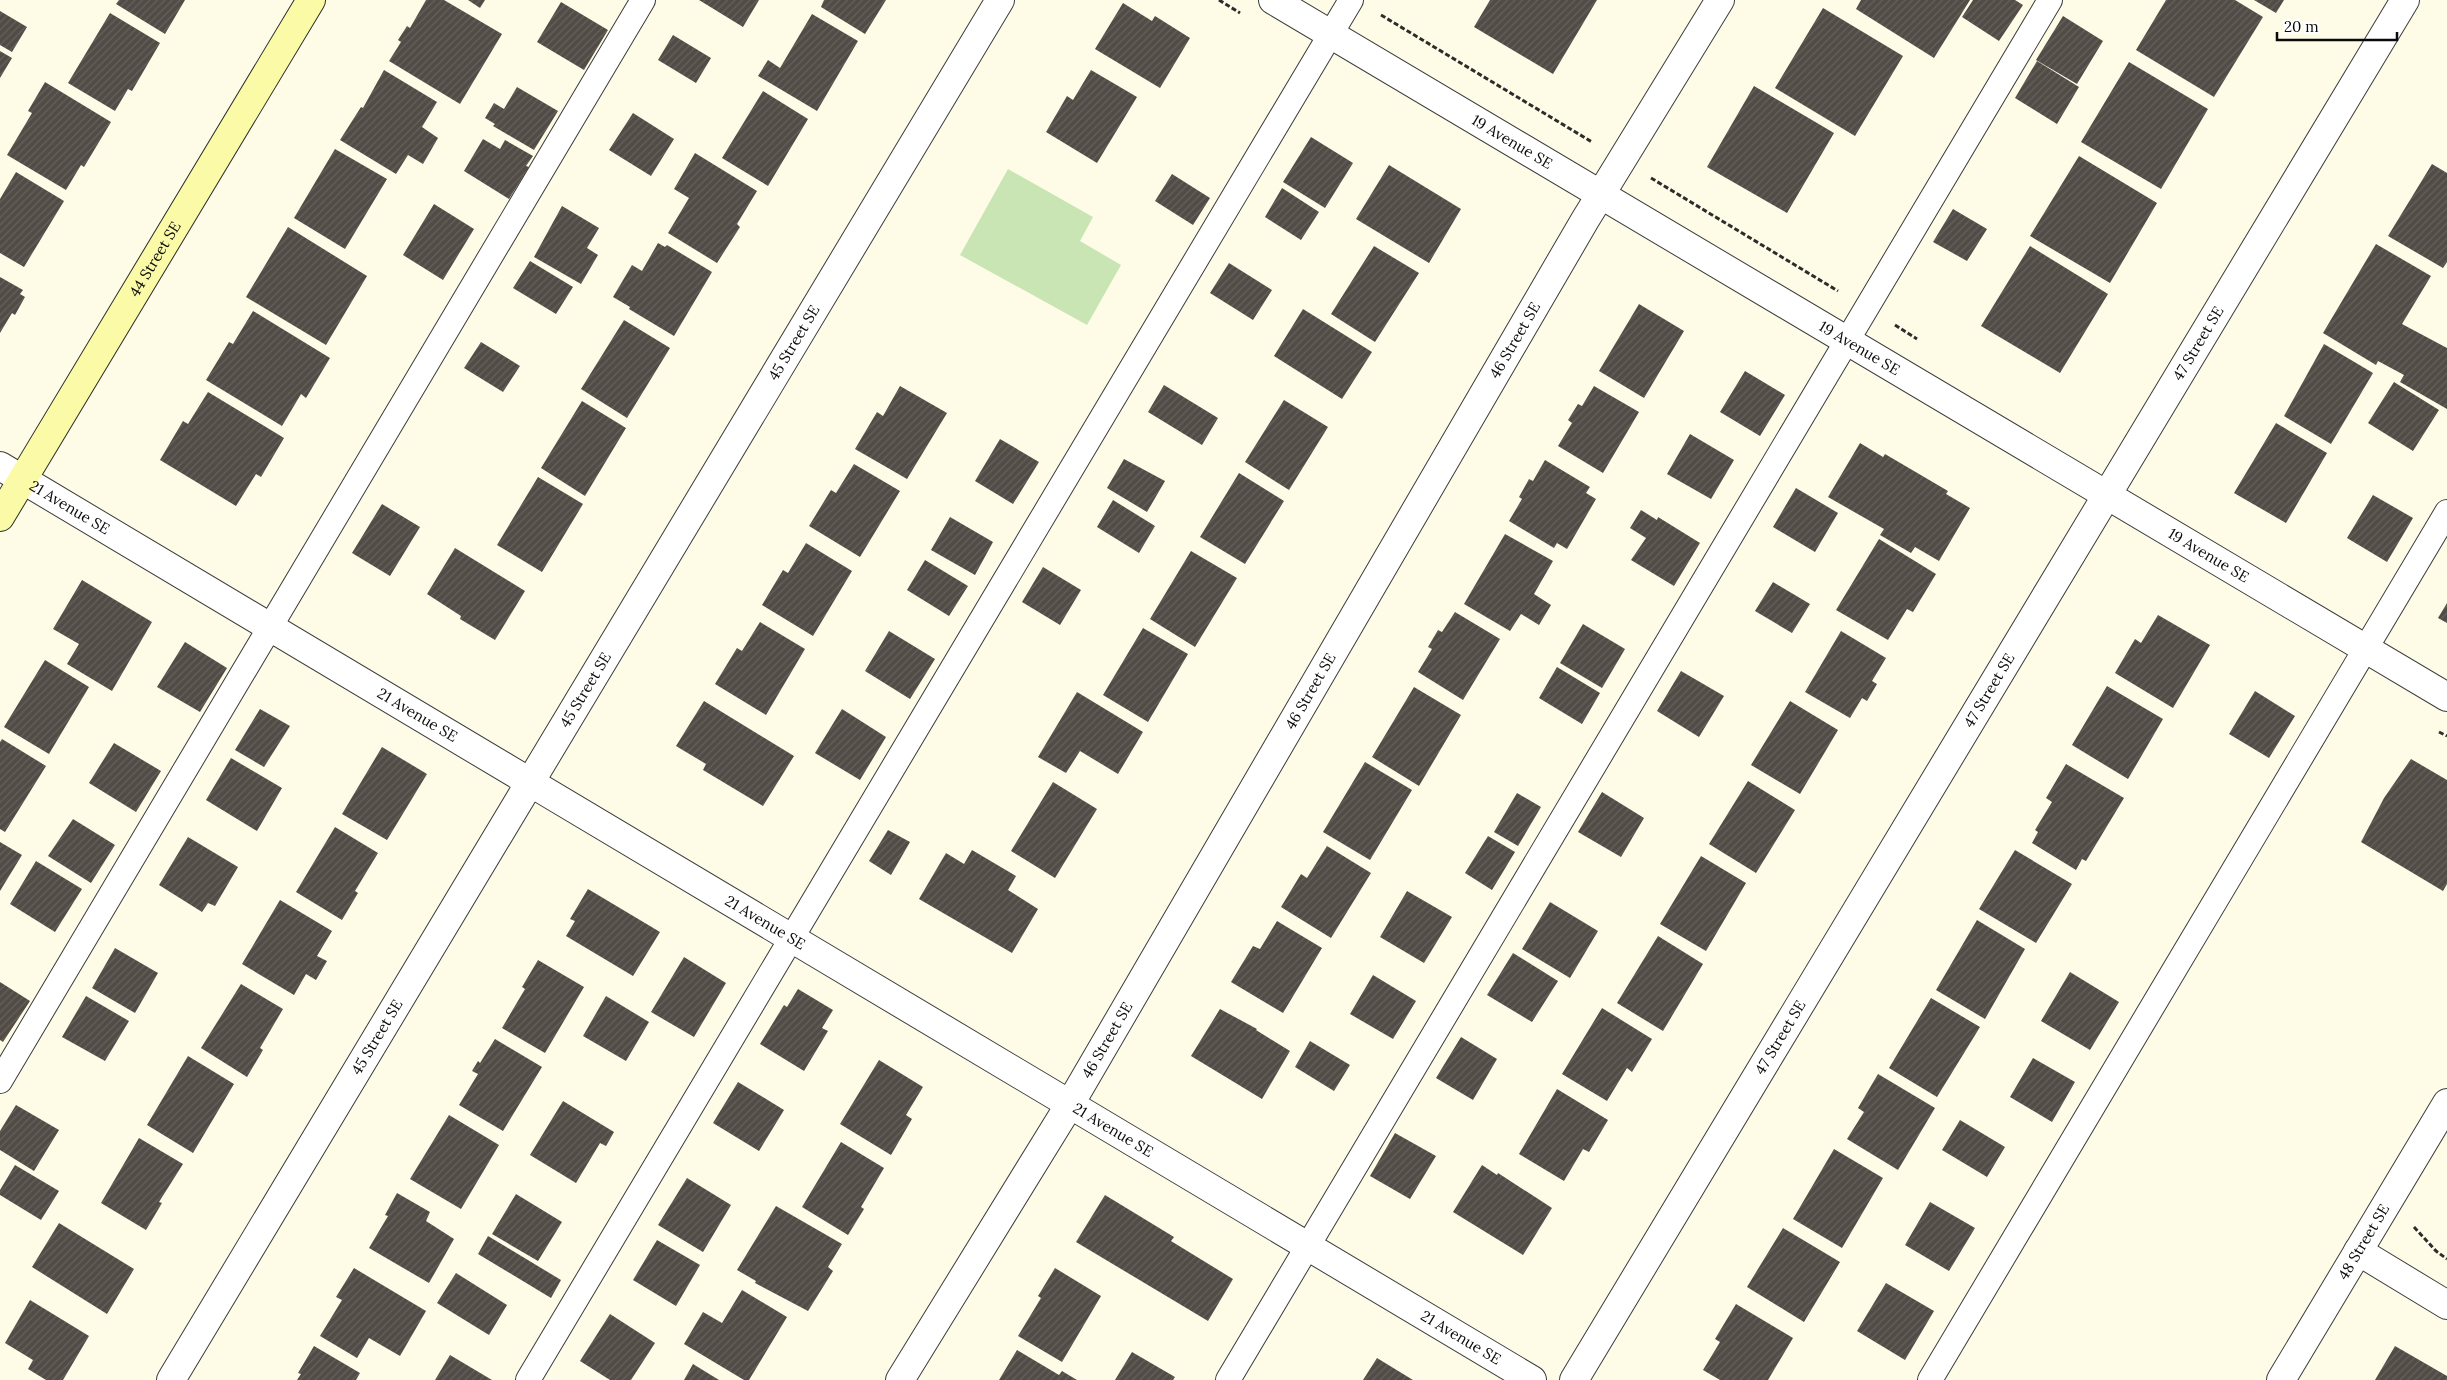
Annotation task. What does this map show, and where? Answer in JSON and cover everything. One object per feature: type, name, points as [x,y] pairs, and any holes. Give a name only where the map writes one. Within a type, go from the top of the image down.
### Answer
[{"type":"street","name":"44 Street SE","points":[[0,517],[11,473],[311,0]]},
{"type":"street","name":"45 Street SE","points":[[171,1380],[1000,0]]},
{"type":"street","name":"19 Avenue SE","points":[[1273,0],[2447,697]]},
{"type":"street","name":"46 Street SE","points":[[900,1380],[1070,1104],[1601,195],[1720,0]]},
{"type":"street","name":"47 Street SE","points":[[1574,1380],[2405,0]]},
{"type":"street","name":"21 Avenue SE","points":[[11,473],[1532,1380]]},
{"type":"street","name":"48 Street SE","points":[[2280,1380],[2447,1103]]},
{"type":"street","points":[[2358,1252],[2447,1305]]},
{"type":"lane","points":[[0,1081],[643,0]]},
{"type":"lane","points":[[528,1380],[1351,0]]},
{"type":"lane","points":[[1228,1380],[2050,0]]},
{"type":"lane","points":[[1930,1380],[2447,512]]},
{"type":"path","points":[[1373,10],[1925,343]]},
{"type":"green space","points":[[1008,169],[1093,217],[1080,241],[1121,265],[1087,325],[960,255]]},
{"type":"building","points":[[119,0],[185,0],[165,34],[116,4]]},
{"type":"building","points":[[426,0],[444,0],[502,34],[460,104],[389,61],[401,42],[398,40],[407,26],[410,28]]},
{"type":"building","points":[[468,0],[485,0],[480,8]]},
{"type":"building","points":[[699,0],[759,0],[743,27]]},
{"type":"building","points":[[824,0],[886,0],[865,34],[821,7]]},
{"type":"building","points":[[1490,0],[1597,0],[1553,74],[1474,27]]},
{"type":"building","points":[[1861,0],[1970,0],[1934,58],[1856,9]]},
{"type":"building","points":[[1973,0],[2015,0],[2023,5],[1999,41],[1962,17]]},
{"type":"building","points":[[2166,0],[2235,0],[2263,17],[2214,97],[2136,50]]},
{"type":"building","points":[[2254,0],[2284,0],[2276,13]]},
{"type":"building","points":[[561,2],[608,30],[584,70],[537,42]]},
{"type":"building","points":[[1123,3],[1152,21],[1155,16],[1190,38],[1160,88],[1095,49]]},
{"type":"building","points":[[1823,8],[1903,56],[1855,136],[1775,88]]},
{"type":"building","points":[[0,11],[27,27],[12,52],[0,45]]},
{"type":"building","points":[[110,13],[160,43],[132,91],[128,89],[115,111],[68,83]]},
{"type":"building","points":[[812,14],[858,41],[817,111],[758,76],[768,60],[780,68]]},
{"type":"building","points":[[2063,16],[2103,41],[2077,84],[2036,60]]},
{"type":"building","points":[[673,35],[711,58],[696,83],[658,60]]},
{"type":"building","points":[[0,51],[12,58],[0,78]]},
{"type":"building","points":[[2037,61],[2079,87],[2057,124],[2015,98]]},
{"type":"building","points":[[2129,62],[2208,109],[2161,189],[2081,142]]},
{"type":"building","points":[[384,70],[437,102],[422,127],[438,138],[423,164],[408,155],[396,174],[340,140],[361,107],[363,108]]},
{"type":"building","points":[[1091,70],[1137,97],[1097,163],[1046,132],[1067,96],[1073,100]]},
{"type":"building","points":[[45,82],[111,122],[84,167],[81,165],[66,190],[7,155],[32,113],[28,111]]},
{"type":"building","points":[[1754,86],[1834,133],[1787,213],[1707,167]]},
{"type":"building","points":[[517,87],[558,111],[534,150],[493,126],[495,124],[485,118],[494,103],[504,109]]},
{"type":"building","points":[[763,91],[808,119],[768,186],[722,158]]},
{"type":"building","points":[[633,113],[674,139],[651,176],[609,150]]},
{"type":"building","points":[[1311,137],[1353,163],[1325,208],[1283,182]]},
{"type":"building","points":[[483,139],[500,149],[505,140],[533,156],[526,166],[529,167],[509,199],[464,171]]},
{"type":"building","points":[[335,149],[387,179],[345,249],[294,218]]},
{"type":"building","points":[[695,153],[757,191],[737,224],[740,227],[717,263],[668,233],[689,198],[674,189]]},
{"type":"building","points":[[2079,156],[2157,203],[2110,283],[2030,236]]},
{"type":"building","points":[[2432,164],[2447,173],[2447,262],[2443,268],[2388,236]]},
{"type":"building","points":[[1389,165],[1461,209],[1429,263],[1356,219]]},
{"type":"building","points":[[16,172],[64,201],[24,267],[0,253],[0,199]]},
{"type":"building","points":[[1172,174],[1210,198],[1193,225],[1155,201]]},
{"type":"building","points":[[1282,188],[1319,212],[1301,240],[1265,217]]},
{"type":"building","points":[[434,204],[474,229],[443,280],[403,255]]},
{"type":"building","points":[[562,206],[599,228],[587,248],[598,255],[581,284],[534,257]]},
{"type":"building","points":[[1953,209],[1987,229],[1967,261],[1933,242]]},
{"type":"building","points":[[288,227],[367,276],[326,345],[246,297]]},
{"type":"building","points":[[658,243],[665,247],[667,245],[712,272],[674,336],[613,297],[632,265],[642,271]]},
{"type":"building","points":[[2376,244],[2431,276],[2402,324],[2447,348],[2447,409],[2400,382],[2404,375],[2378,361],[2376,365],[2323,333]]},
{"type":"building","points":[[1374,246],[1419,273],[1375,342],[1331,314]]},
{"type":"building","points":[[2030,246],[2108,294],[2060,373],[1981,326]]},
{"type":"building","points":[[530,261],[573,287],[556,314],[513,288]]},
{"type":"building","points":[[1229,263],[1272,290],[1253,320],[1210,293]]},
{"type":"building","points":[[0,277],[23,290],[20,294],[25,297],[15,315],[12,313],[0,333]]},
{"type":"building","points":[[1639,304],[1684,331],[1644,398],[1599,371]]},
{"type":"building","points":[[1303,309],[1372,352],[1342,399],[1274,356]]},
{"type":"building","points":[[253,311],[330,358],[306,398],[301,394],[282,426],[206,380],[229,342],[233,344]]},
{"type":"building","points":[[624,320],[670,348],[627,418],[581,389]]},
{"type":"building","points":[[481,342],[520,366],[503,392],[464,368]]},
{"type":"building","points":[[2324,344],[2373,373],[2331,444],[2284,416]]},
{"type":"building","points":[[1745,371],[1785,395],[1760,436],[1720,412]]},
{"type":"building","points":[[2394,382],[2439,410],[2413,451],[2368,423]]},
{"type":"building","points":[[1164,385],[1218,418],[1202,445],[1148,412]]},
{"type":"building","points":[[900,386],[947,413],[907,479],[855,449],[877,412],[883,416]]},
{"type":"building","points":[[1594,386],[1639,412],[1603,473],[1558,446],[1572,423],[1568,420],[1578,404],[1582,406]]},
{"type":"building","points":[[208,392],[284,438],[261,477],[256,474],[236,506],[160,460],[183,421],[188,424]]},
{"type":"building","points":[[1284,400],[1328,427],[1289,490],[1245,462]]},
{"type":"building","points":[[582,401],[626,428],[585,496],[541,468]]},
{"type":"building","points":[[2276,423],[2327,453],[2286,523],[2234,493]]},
{"type":"building","points":[[1690,434],[1734,460],[1711,499],[1667,474]]},
{"type":"building","points":[[1000,439],[1039,462],[1013,504],[975,481]]},
{"type":"building","points":[[1860,443],[1883,457],[1885,454],[1948,491],[1946,494],[1970,508],[1939,561],[1915,547],[1911,553],[1880,535],[1884,529],[1828,497]]},
{"type":"building","points":[[1124,459],[1165,481],[1147,512],[1107,488]]},
{"type":"building","points":[[1545,460],[1590,487],[1586,493],[1596,499],[1567,549],[1557,543],[1554,548],[1509,521],[1522,499],[1519,497],[1529,479],[1533,481]]},
{"type":"building","points":[[854,464],[900,491],[860,557],[809,526],[831,490],[836,493]]},
{"type":"building","points":[[1239,473],[1284,501],[1245,564],[1200,537]]},
{"type":"building","points":[[538,477],[583,504],[542,572],[497,545]]},
{"type":"building","points":[[1796,488],[1838,513],[1815,552],[1773,527]]},
{"type":"building","points":[[2373,495],[2413,518],[2387,562],[2347,538]]},
{"type":"building","points":[[1113,500],[1155,526],[1139,553],[1097,527]]},
{"type":"building","points":[[382,504],[420,527],[390,576],[352,553]]},
{"type":"building","points":[[1641,510],[1657,520],[1658,517],[1700,543],[1674,586],[1631,560],[1646,538],[1630,528]]},
{"type":"building","points":[[950,517],[993,542],[975,575],[931,550]]},
{"type":"building","points":[[1505,534],[1553,561],[1534,594],[1551,605],[1539,625],[1521,614],[1510,631],[1464,604]]},
{"type":"building","points":[[1879,539],[1936,574],[1913,612],[1907,609],[1888,640],[1836,610]]},
{"type":"building","points":[[806,543],[852,571],[813,636],[762,605],[783,570],[788,573]]},
{"type":"building","points":[[455,548],[525,591],[495,640],[460,619],[461,616],[427,594]]},
{"type":"building","points":[[1191,551],[1237,578],[1195,647],[1150,619]]},
{"type":"building","points":[[925,560],[968,586],[949,616],[907,590]]},
{"type":"building","points":[[1043,567],[1081,590],[1060,625],[1022,602]]},
{"type":"building","points":[[82,580],[152,622],[112,691],[67,664],[79,644],[53,629]]},
{"type":"building","points":[[1773,582],[1810,604],[1792,633],[1755,611]]},
{"type":"building","points":[[2447,603],[2447,623],[2438,618]]},
{"type":"building","points":[[1455,612],[1500,639],[1463,700],[1418,672],[1432,649],[1428,647],[1438,630],[1442,632]]},
{"type":"building","points":[[2158,615],[2210,645],[2173,708],[2115,673],[2135,639],[2141,643]]},
{"type":"building","points":[[760,622],[805,649],[766,715],[715,684],[737,648],[742,651]]},
{"type":"building","points":[[1583,624],[1625,649],[1602,688],[1560,663]]},
{"type":"building","points":[[1143,628],[1188,654],[1148,722],[1103,695]]},
{"type":"building","points":[[889,631],[935,659],[910,699],[865,671]]},
{"type":"building","points":[[1841,631],[1886,658],[1872,681],[1877,684],[1867,701],[1862,698],[1850,718],[1805,692]]},
{"type":"building","points":[[185,642],[227,668],[200,712],[157,687]]},
{"type":"building","points":[[45,660],[89,687],[49,754],[4,727]]},
{"type":"building","points":[[1557,667],[1600,693],[1582,724],[1539,698]]},
{"type":"building","points":[[1681,671],[1724,696],[1699,737],[1657,711]]},
{"type":"building","points":[[2107,686],[2163,719],[2128,779],[2072,745]]},
{"type":"building","points":[[1414,687],[1461,715],[1419,786],[1372,757]]},
{"type":"building","points":[[2255,691],[2295,716],[2269,758],[2229,734]]},
{"type":"building","points":[[1077,692],[1143,732],[1118,774],[1080,751],[1066,773],[1038,757]]},
{"type":"building","points":[[704,701],[794,756],[763,806],[703,770],[706,764],[676,746]]},
{"type":"building","points":[[1790,701],[1838,730],[1800,794],[1751,765]]},
{"type":"building","points":[[260,709],[290,726],[264,767],[235,750]]},
{"type":"building","points":[[842,709],[886,737],[860,780],[815,753]]},
{"type":"building","points":[[2,739],[46,766],[5,832],[0,829],[0,742]]},
{"type":"building","points":[[114,743],[161,771],[136,812],[89,783]]},
{"type":"building","points":[[382,747],[427,774],[387,840],[342,814]]},
{"type":"building","points":[[231,758],[282,788],[257,831],[206,800]]},
{"type":"building","points":[[2411,759],[2447,780],[2447,884],[2443,891],[2361,842],[2384,798]]},
{"type":"building","points":[[1365,762],[1412,790],[1370,860],[1323,832]]},
{"type":"building","points":[[2066,764],[2124,798],[2086,861],[2082,859],[2076,870],[2032,843],[2038,832],[2035,830],[2052,802],[2046,798]]},
{"type":"building","points":[[1748,781],[1795,810],[1756,873],[1709,844]]},
{"type":"building","points":[[1053,782],[1097,809],[1055,878],[1011,851]]},
{"type":"building","points":[[1602,792],[1644,818],[1621,857],[1578,832]]},
{"type":"building","points":[[1517,793],[1541,807],[1518,846],[1494,832]]},
{"type":"building","points":[[73,819],[115,845],[91,883],[48,856]]},
{"type":"building","points":[[335,827],[378,853],[355,891],[358,893],[342,920],[296,892]]},
{"type":"building","points":[[888,830],[910,842],[891,875],[869,861]]},
{"type":"building","points":[[1488,836],[1515,852],[1492,890],[1465,873]]},
{"type":"building","points":[[188,837],[238,867],[215,906],[208,903],[202,912],[159,885]]},
{"type":"building","points":[[0,842],[22,855],[0,891]]},
{"type":"building","points":[[1327,846],[1371,873],[1331,938],[1281,907],[1301,874],[1307,878]]},
{"type":"building","points":[[972,850],[1016,876],[1008,890],[1038,909],[1012,953],[919,899],[946,853],[964,864]]},
{"type":"building","points":[[2015,850],[2072,884],[2036,943],[1979,909]]},
{"type":"building","points":[[1701,856],[1746,883],[1706,951],[1660,924]]},
{"type":"building","points":[[36,861],[82,889],[55,932],[10,904]]},
{"type":"building","points":[[588,889],[660,932],[633,976],[566,936],[575,921],[570,919]]},
{"type":"building","points":[[1407,891],[1452,917],[1424,963],[1380,937]]},
{"type":"building","points":[[280,900],[332,931],[317,956],[327,961],[316,980],[306,974],[294,995],[242,964]]},
{"type":"building","points":[[1550,902],[1598,931],[1570,978],[1522,949]]},
{"type":"building","points":[[1977,920],[2025,949],[1985,1019],[1936,990]]},
{"type":"building","points":[[1277,921],[1322,948],[1283,1013],[1231,982],[1253,946],[1260,949]]},
{"type":"building","points":[[1658,936],[1703,964],[1663,1031],[1617,1003]]},
{"type":"building","points":[[115,948],[158,973],[135,1013],[92,988]]},
{"type":"building","points":[[1513,953],[1558,981],[1532,1022],[1487,995]]},
{"type":"building","points":[[684,957],[726,983],[694,1037],[651,1012]]},
{"type":"building","points":[[538,960],[584,987],[545,1053],[502,1028],[525,989],[522,987]]},
{"type":"building","points":[[2070,972],[2119,1002],[2090,1050],[2041,1021]]},
{"type":"building","points":[[1373,975],[1416,1001],[1393,1039],[1350,1014]]},
{"type":"building","points":[[0,982],[30,1001],[3,1042],[0,1040]]},
{"type":"building","points":[[241,984],[283,1009],[260,1048],[263,1050],[247,1077],[201,1048]]},
{"type":"building","points":[[798,989],[833,1010],[822,1028],[828,1031],[804,1071],[760,1044],[784,1005],[787,1007]]},
{"type":"building","points":[[86,996],[129,1021],[105,1061],[62,1037]]},
{"type":"building","points":[[606,996],[649,1022],[626,1061],[583,1036]]},
{"type":"building","points":[[1931,998],[1980,1027],[1937,1097],[1889,1068]]},
{"type":"building","points":[[1602,1008],[1652,1039],[1632,1072],[1627,1068],[1607,1101],[1562,1074]]},
{"type":"building","points":[[1220,1009],[1257,1029],[1290,1051],[1262,1099],[1191,1056]]},
{"type":"building","points":[[1461,1037],[1497,1059],[1473,1100],[1436,1078]]},
{"type":"building","points":[[495,1039],[542,1067],[503,1131],[459,1105],[478,1074],[472,1071],[478,1061],[480,1063]]},
{"type":"building","points":[[1310,1041],[1350,1065],[1334,1091],[1295,1067]]},
{"type":"building","points":[[188,1056],[234,1084],[193,1153],[147,1125]]},
{"type":"building","points":[[2033,1058],[2075,1082],[2052,1122],[2010,1097]]},
{"type":"building","points":[[879,1060],[923,1087],[906,1115],[912,1119],[891,1155],[840,1124]]},
{"type":"building","points":[[1878,1074],[1935,1108],[1898,1170],[1847,1139],[1864,1112],[1858,1108]]},
{"type":"building","points":[[738,1082],[784,1110],[759,1151],[713,1123]]},
{"type":"building","points":[[1557,1089],[1608,1120],[1589,1152],[1583,1149],[1564,1181],[1519,1154]]},
{"type":"building","points":[[563,1101],[614,1132],[606,1146],[600,1143],[576,1183],[530,1155]]},
{"type":"building","points":[[16,1105],[59,1130],[34,1171],[0,1150],[0,1131]]},
{"type":"building","points":[[449,1115],[499,1145],[461,1209],[410,1179]]},
{"type":"building","points":[[1960,1120],[2005,1147],[1987,1177],[1942,1150]]},
{"type":"building","points":[[1395,1133],[1436,1156],[1410,1199],[1370,1176]]},
{"type":"building","points":[[139,1138],[183,1164],[159,1202],[162,1203],[146,1230],[101,1203]]},
{"type":"building","points":[[841,1142],[884,1168],[861,1207],[864,1209],[848,1235],[802,1207]]},
{"type":"building","points":[[1834,1149],[1883,1178],[1842,1248],[1793,1219]]},
{"type":"building","points":[[15,1165],[59,1191],[41,1220],[0,1195],[0,1190]]},
{"type":"building","points":[[1482,1165],[1497,1175],[1498,1173],[1552,1208],[1523,1255],[1453,1212]]},
{"type":"building","points":[[687,1178],[731,1205],[703,1252],[658,1225]]},
{"type":"building","points":[[397,1193],[430,1212],[426,1221],[454,1239],[429,1283],[369,1248],[388,1216],[385,1215]]},
{"type":"building","points":[[516,1194],[562,1222],[538,1261],[492,1234]]},
{"type":"building","points":[[1105,1195],[1174,1237],[1171,1241],[1233,1279],[1208,1321],[1076,1242]]},
{"type":"building","points":[[1930,1202],[1975,1228],[1949,1271],[1905,1245]]},
{"type":"building","points":[[776,1206],[842,1244],[828,1267],[833,1271],[808,1311],[755,1283],[756,1281],[737,1270]]},
{"type":"building","points":[[59,1223],[134,1269],[107,1314],[32,1267]]},
{"type":"building","points":[[1783,1228],[1840,1262],[1804,1322],[1747,1287]]},
{"type":"building","points":[[488,1236],[561,1280],[551,1298],[478,1254]]},
{"type":"building","points":[[657,1240],[700,1265],[676,1306],[633,1280]]},
{"type":"building","points":[[354,1268],[426,1311],[400,1356],[369,1338],[357,1358],[320,1336],[342,1300],[336,1297]]},
{"type":"building","points":[[1055,1268],[1101,1296],[1062,1362],[1018,1336],[1041,1298],[1038,1296]]},
{"type":"building","points":[[456,1273],[507,1305],[489,1335],[437,1303]]},
{"type":"building","points":[[1886,1283],[1934,1311],[1905,1360],[1857,1331]]},
{"type":"building","points":[[742,1290],[787,1317],[749,1380],[744,1380],[684,1344],[703,1312],[722,1323]]},
{"type":"building","points":[[30,1300],[89,1336],[63,1380],[46,1380],[28,1369],[33,1360],[5,1343]]},
{"type":"building","points":[[1736,1304],[1793,1338],[1768,1380],[1720,1380],[1703,1370],[1720,1342],[1715,1339]]},
{"type":"building","points":[[610,1314],[655,1343],[631,1380],[610,1380],[580,1361]]},
{"type":"building","points":[[314,1346],[360,1373],[356,1380],[297,1380],[301,1374],[298,1373]]},
{"type":"building","points":[[2395,1346],[2447,1376],[2447,1380],[2375,1380]]},
{"type":"building","points":[[1017,1350],[1059,1375],[1062,1371],[1077,1380],[999,1380]]},
{"type":"building","points":[[1132,1352],[1175,1377],[1173,1380],[1115,1380]]},
{"type":"building","points":[[450,1355],[492,1380],[435,1380]]},
{"type":"building","points":[[1377,1358],[1413,1380],[1363,1380]]},
{"type":"building","points":[[693,1364],[719,1380],[684,1380]]}]
